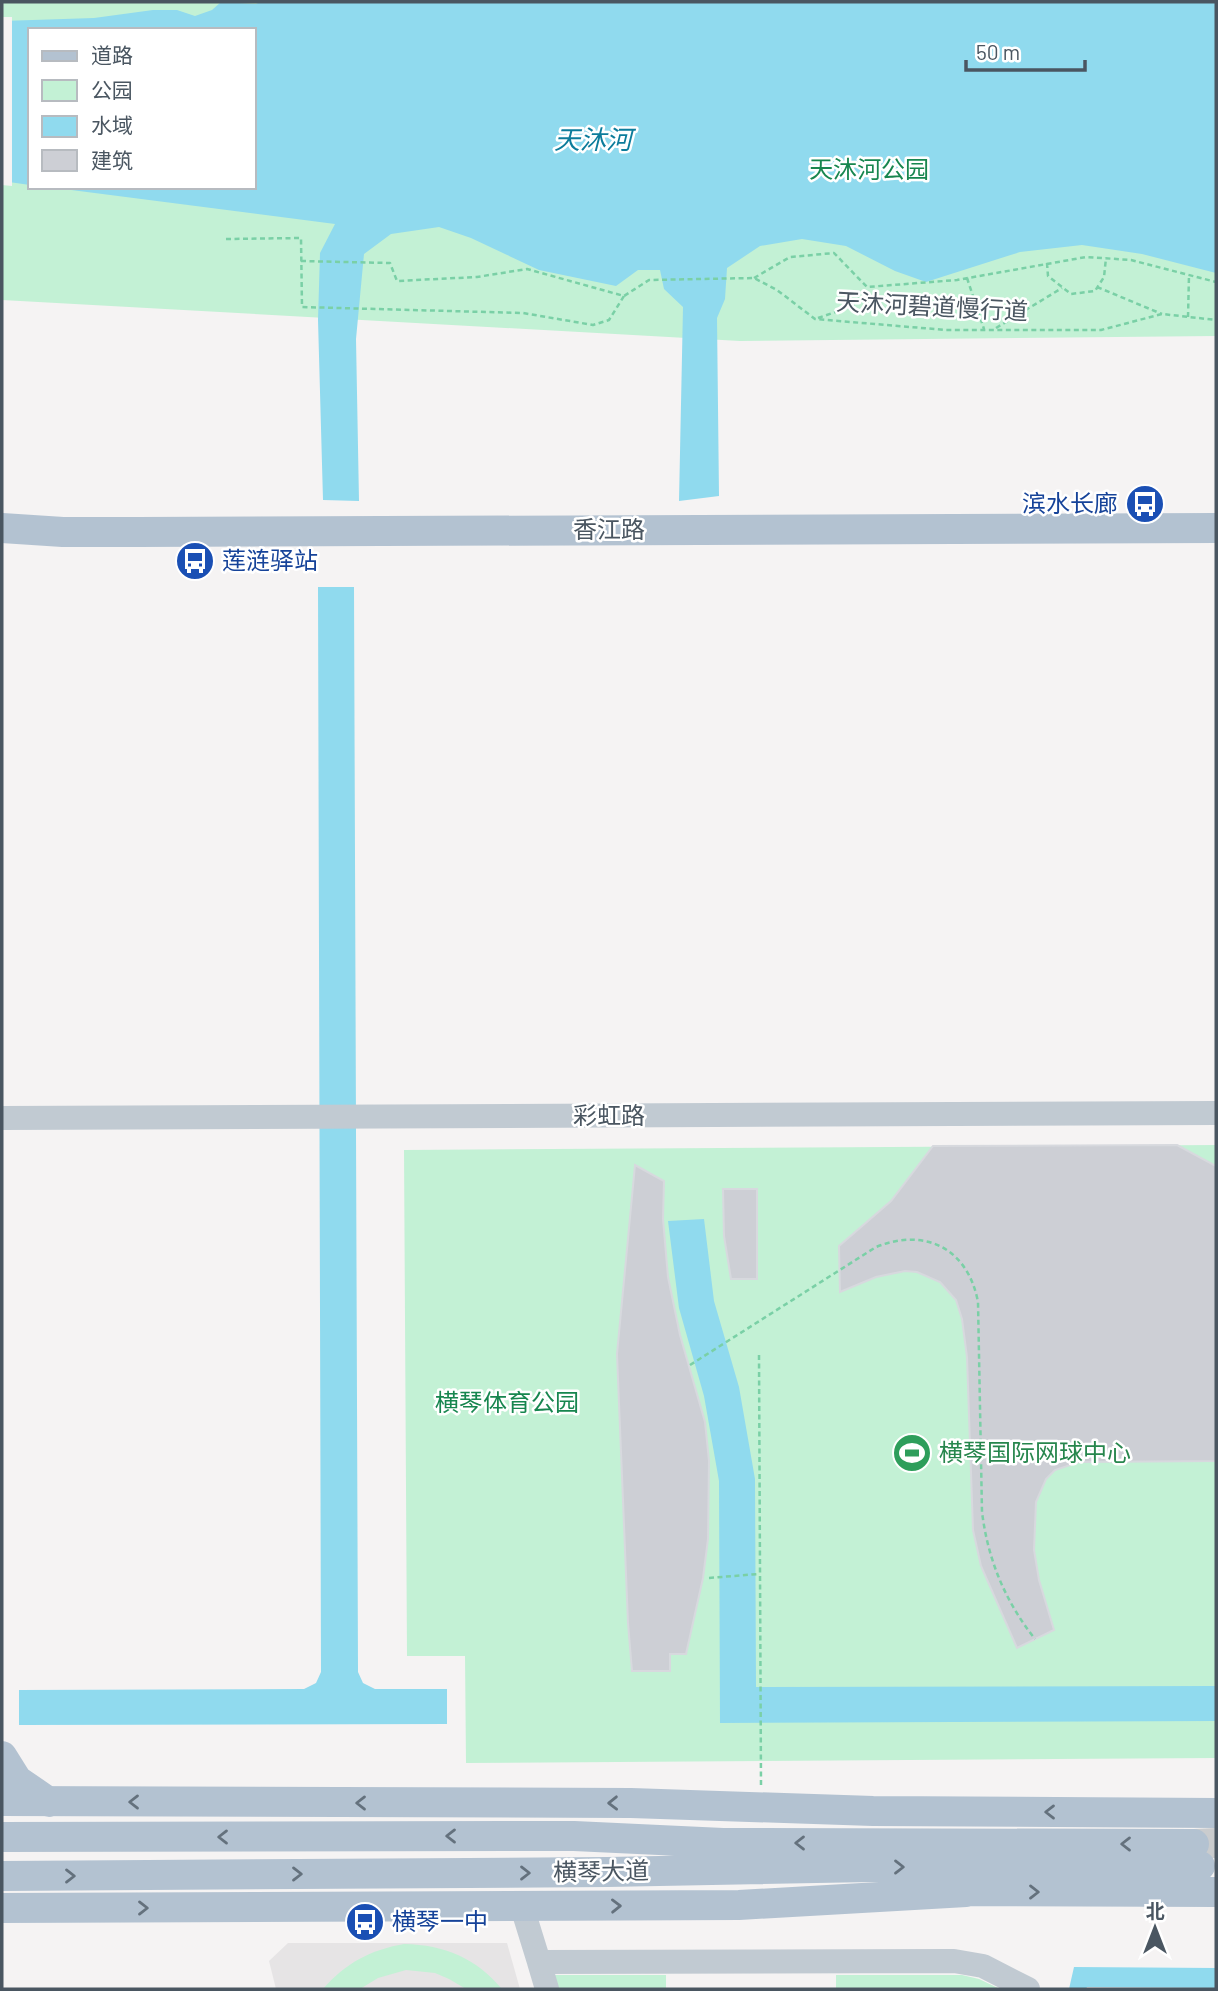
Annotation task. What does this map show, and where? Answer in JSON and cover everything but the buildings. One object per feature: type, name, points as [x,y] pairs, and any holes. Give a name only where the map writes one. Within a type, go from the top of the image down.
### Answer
[{"type":"main road","name":"香江路","points":[[2,528],[63,531],[1216,528]]},
{"type":"main road","points":[[2,1756],[18,1780],[50,1802]]},
{"type":"main road","points":[[574,1836],[758,1799]]},
{"type":"main road","points":[[2,1801],[631,1803],[758,1799],[873,1811],[1216,1813]]},
{"type":"main road","name":"横琴大道","points":[[2,1837],[574,1836],[723,1843],[1197,1855],[871,1867],[607,1872],[2,1876]]},
{"type":"main road","points":[[607,1872],[966,1892],[1216,1892]]},
{"type":"main road","points":[[2,1908],[739,1905],[966,1892]]},
{"type":"street","name":"彩虹路","points":[[2,1118],[1216,1113]]},
{"type":"street","points":[[522,1907],[547,1989]]},
{"type":"street","points":[[539,1962],[954,1961],[983,1966],[1028,1989]]},
{"type":"path","points":[[226,239],[301,238],[302,307],[523,313],[593,325],[609,320],[624,296],[649,280],[754,278],[790,257],[834,253],[867,287]]},
{"type":"path","points":[[815,319],[853,306],[867,287],[967,278],[1086,257],[1130,260],[1216,282]]},
{"type":"path","points":[[1047,263],[1048,276],[1071,295],[1095,291],[1104,277],[1107,258]]},
{"type":"path","points":[[301,261],[390,262],[397,281],[455,279],[527,270],[624,296]]},
{"type":"path","points":[[1188,317],[1189,275]]},
{"type":"path","name":"天沐河碧道慢行道","points":[[754,278],[777,290],[815,319],[946,330],[1101,330],[1162,314],[1216,320]]},
{"type":"path","points":[[967,278],[984,330]]},
{"type":"path","points":[[1097,287],[1162,314]]},
{"type":"path","points":[[993,330],[1062,288]]},
{"type":"path","points":[[690,1366],[876,1247],[891,1241],[926,1241],[942,1247],[956,1257],[975,1286],[978,1302],[982,1512],[985,1532],[1003,1589],[1035,1639]]},
{"type":"path","points":[[758,1799],[761,1723],[759,1355]]},
{"type":"path","points":[[709,1578],[760,1574]]},
{"type":"shaded area","points":[[288,1943],[507,1943],[520,1989],[276,1989],[269,1961]]},
{"type":"green space","name":"天沐河公园","points":[[2,2],[1216,2],[1216,336],[740,341],[2,300]]},
{"type":"green space","name":"横琴国际网球中心","points":[[1216,1145],[1216,1758],[466,1763],[465,1656],[407,1656],[404,1150]]},
{"type":"green space","points":[[404,1944],[433,1947],[459,1955],[481,1969],[502,1989],[466,1989],[435,1973],[406,1970],[378,1978],[360,1989],[323,1989],[359,1959]]},
{"type":"green space","points":[[553,1975],[666,1975],[666,1989],[557,1989]]},
{"type":"green space","points":[[836,1975],[962,1975],[979,1979],[1000,1989],[836,1989]]},
{"type":"water","name":"天沐河","points":[[221,2],[1216,2],[1216,273],[1142,254],[1082,245],[1020,252],[926,282],[895,271],[846,246],[802,239],[760,246],[727,268],[725,299],[717,318],[719,496],[679,501],[683,307],[664,289],[660,270],[638,270],[616,286],[539,270],[471,238],[439,227],[391,234],[364,254],[356,339],[359,501],[323,500],[318,320],[320,253],[335,224],[64,189],[256,189],[256,28],[28,28],[28,185],[2,181],[2,21],[94,18],[153,10],[177,10],[195,16],[212,10]]},
{"type":"water","points":[[318,587],[354,587],[358,1672],[363,1683],[375,1689],[447,1689],[447,1724],[19,1725],[19,1690],[304,1689],[316,1683],[321,1672]]},
{"type":"water","points":[[704,1219],[714,1301],[739,1387],[755,1479],[756,1687],[1216,1686],[1216,1721],[720,1723],[719,1481],[704,1396],[679,1308],[668,1221]]},
{"type":"water","points":[[1074,1967],[1216,1968],[1216,1988],[1069,1989]]},
{"type":"pier","points":[[2,17],[12,17],[12,186],[2,185]]},
{"type":"tunnel","points":[[1194,1844],[1216,1843]]},
{"type":"place","name":"滨水长廊","points":[[1145,504]]},
{"type":"place","name":"莲涟驿站","points":[[195,561]]},
{"type":"place","name":"横琴国际网球中心","points":[[912,1453]]},
{"type":"place","name":"横琴一中","points":[[365,1922]]},
{"type":"park label","name":"横琴体育公园","points":[[507,1403]]}]
